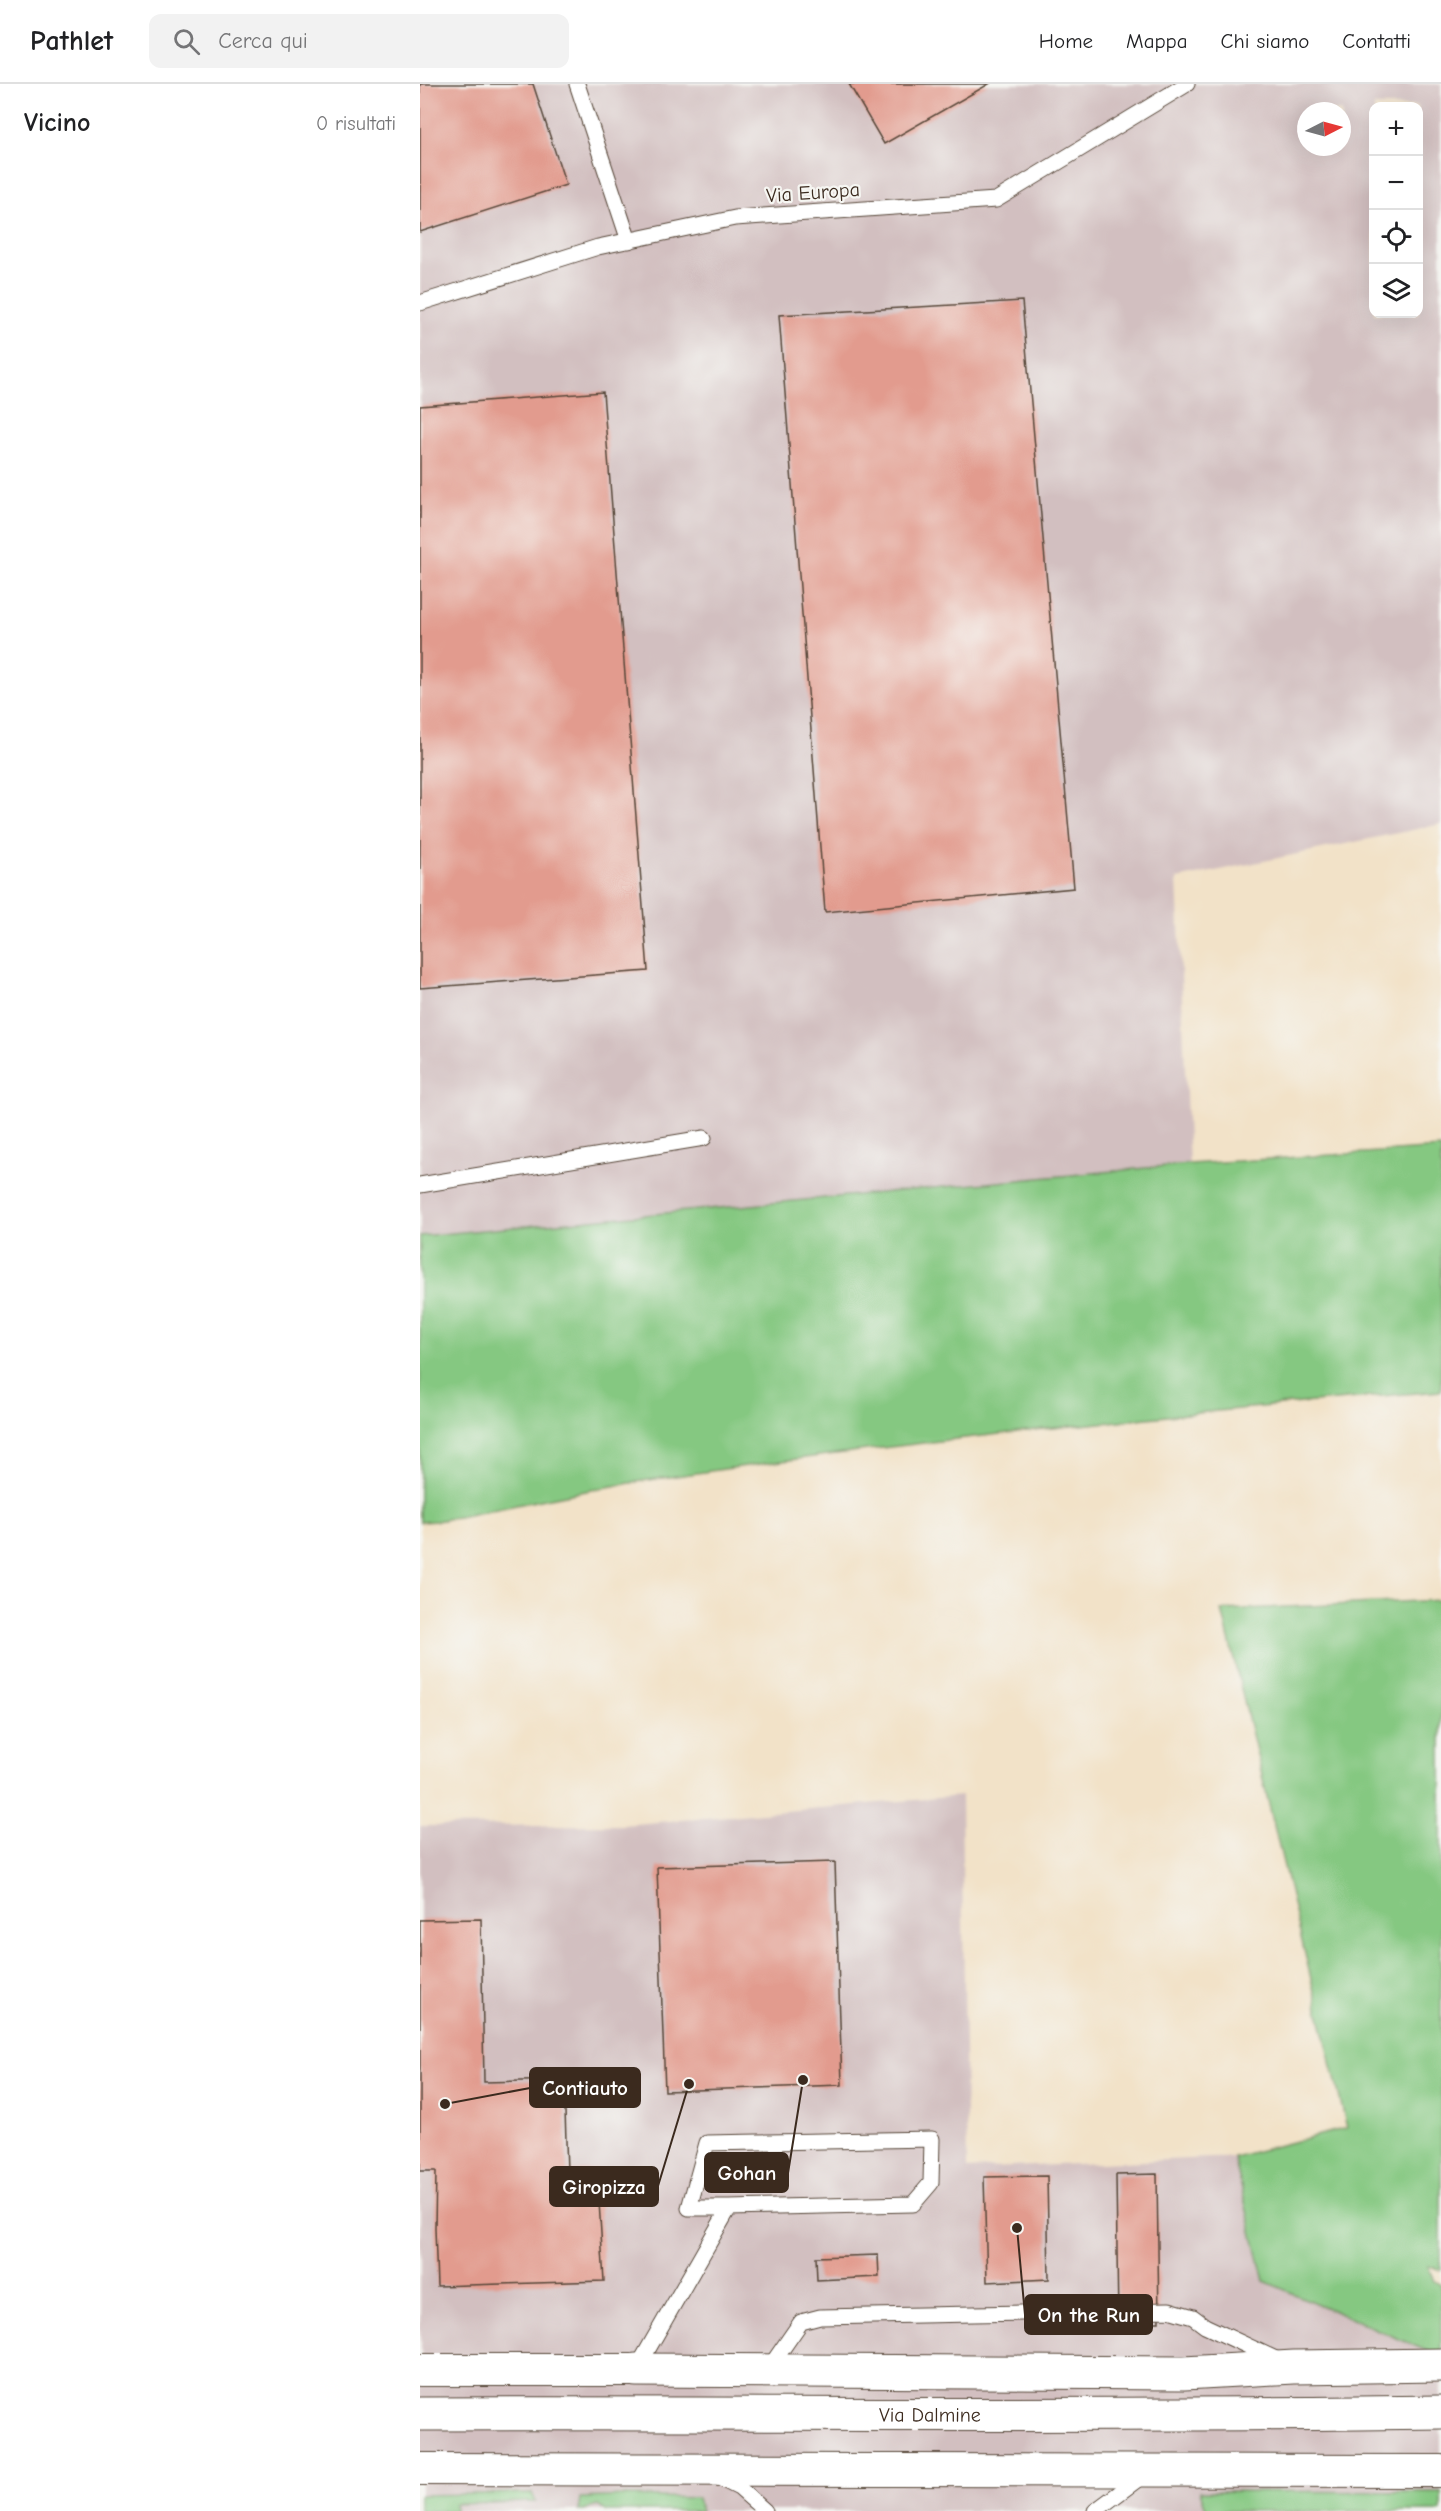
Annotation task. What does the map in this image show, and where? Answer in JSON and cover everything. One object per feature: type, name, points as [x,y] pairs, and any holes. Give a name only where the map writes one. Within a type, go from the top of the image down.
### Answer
[{"type":"highway","points":[[636,2370],[1184,2373],[1294,2367],[1441,2365]]},
{"type":"highway","name":"Via Dalmine","points":[[420,2414],[1233,2415],[1441,2412]]},
{"type":"street","points":[[420,2370],[636,2370]]},
{"type":"street","points":[[420,2469],[1441,2471]]},
{"type":"lane","points":[[577,84],[629,241]]},
{"type":"lane","name":"Via Europa","points":[[420,303],[598,247],[735,218],[996,200],[1187,84]]},
{"type":"lane","points":[[420,1185],[704,1138]]},
{"type":"lane","points":[[932,2139],[931,2183],[913,2204],[729,2208],[689,2208],[707,2143],[932,2139]]},
{"type":"lane","points":[[636,2370],[729,2208]]},
{"type":"lane","points":[[767,2371],[801,2322],[820,2317],[1169,2310],[1193,2317],[1205,2326],[1294,2367]]},
{"type":"lane","points":[[698,2469],[739,2488],[765,2511]]},
{"type":"lane","points":[[1095,2511],[1149,2470]]},
{"type":"shaded area","points":[[420,84],[1441,84],[1441,824],[1177,879],[1189,1164],[420,1236]]},
{"type":"shaded area","points":[[961,1796],[967,2169],[1234,2157],[1264,2281],[1441,2357],[1441,2492],[1201,2491],[1207,2511],[701,2511],[697,2498],[630,2511],[420,2511],[420,1826],[622,1825]]},
{"type":"green space","points":[[1441,1148],[1441,1391],[1141,1419],[841,1453],[642,1481],[437,1521],[420,1522],[420,1236],[1189,1164]]},
{"type":"green space","points":[[1441,1600],[1441,2270],[1428,2266],[1434,2281],[1441,2284],[1441,2357],[1264,2281],[1234,2157],[1347,2128],[1222,1610]]},
{"type":"green space","points":[[1200,2491],[1441,2492],[1441,2511],[1207,2511]]},
{"type":"green space","points":[[532,2493],[536,2502],[455,2504],[455,2511],[420,2511],[420,2495]]},
{"type":"green space","points":[[626,2496],[697,2498],[701,2511],[606,2511],[598,2506],[578,2511],[580,2498]]},
{"type":"building","points":[[420,84],[533,84],[566,185],[420,232]]},
{"type":"building","points":[[849,84],[989,84],[884,144]]},
{"type":"building","points":[[1022,301],[1074,888],[825,912],[779,315]]},
{"type":"building","points":[[603,392],[648,971],[420,988],[420,406]]},
{"type":"building","points":[[835,1862],[842,2085],[665,2091],[657,1867]]},
{"type":"building","points":[[481,1919],[484,2082],[564,2080],[567,2171],[597,2170],[604,2281],[437,2286],[436,2171],[420,2171],[420,1920]]},
{"type":"building","points":[[1157,2174],[1159,2322],[1118,2322],[1116,2175]]},
{"type":"building","points":[[1047,2176],[1049,2279],[987,2282],[984,2177]]},
{"type":"building","points":[[878,2255],[879,2277],[817,2280],[816,2257]]},
{"type":"place","name":"Gohan","points":[[803,2080]]},
{"type":"place","name":"Giropizza","points":[[689,2084]]},
{"type":"place","name":"Contiauto","points":[[445,2104]]},
{"type":"place","name":"On the Run","points":[[1017,2228]]}]
